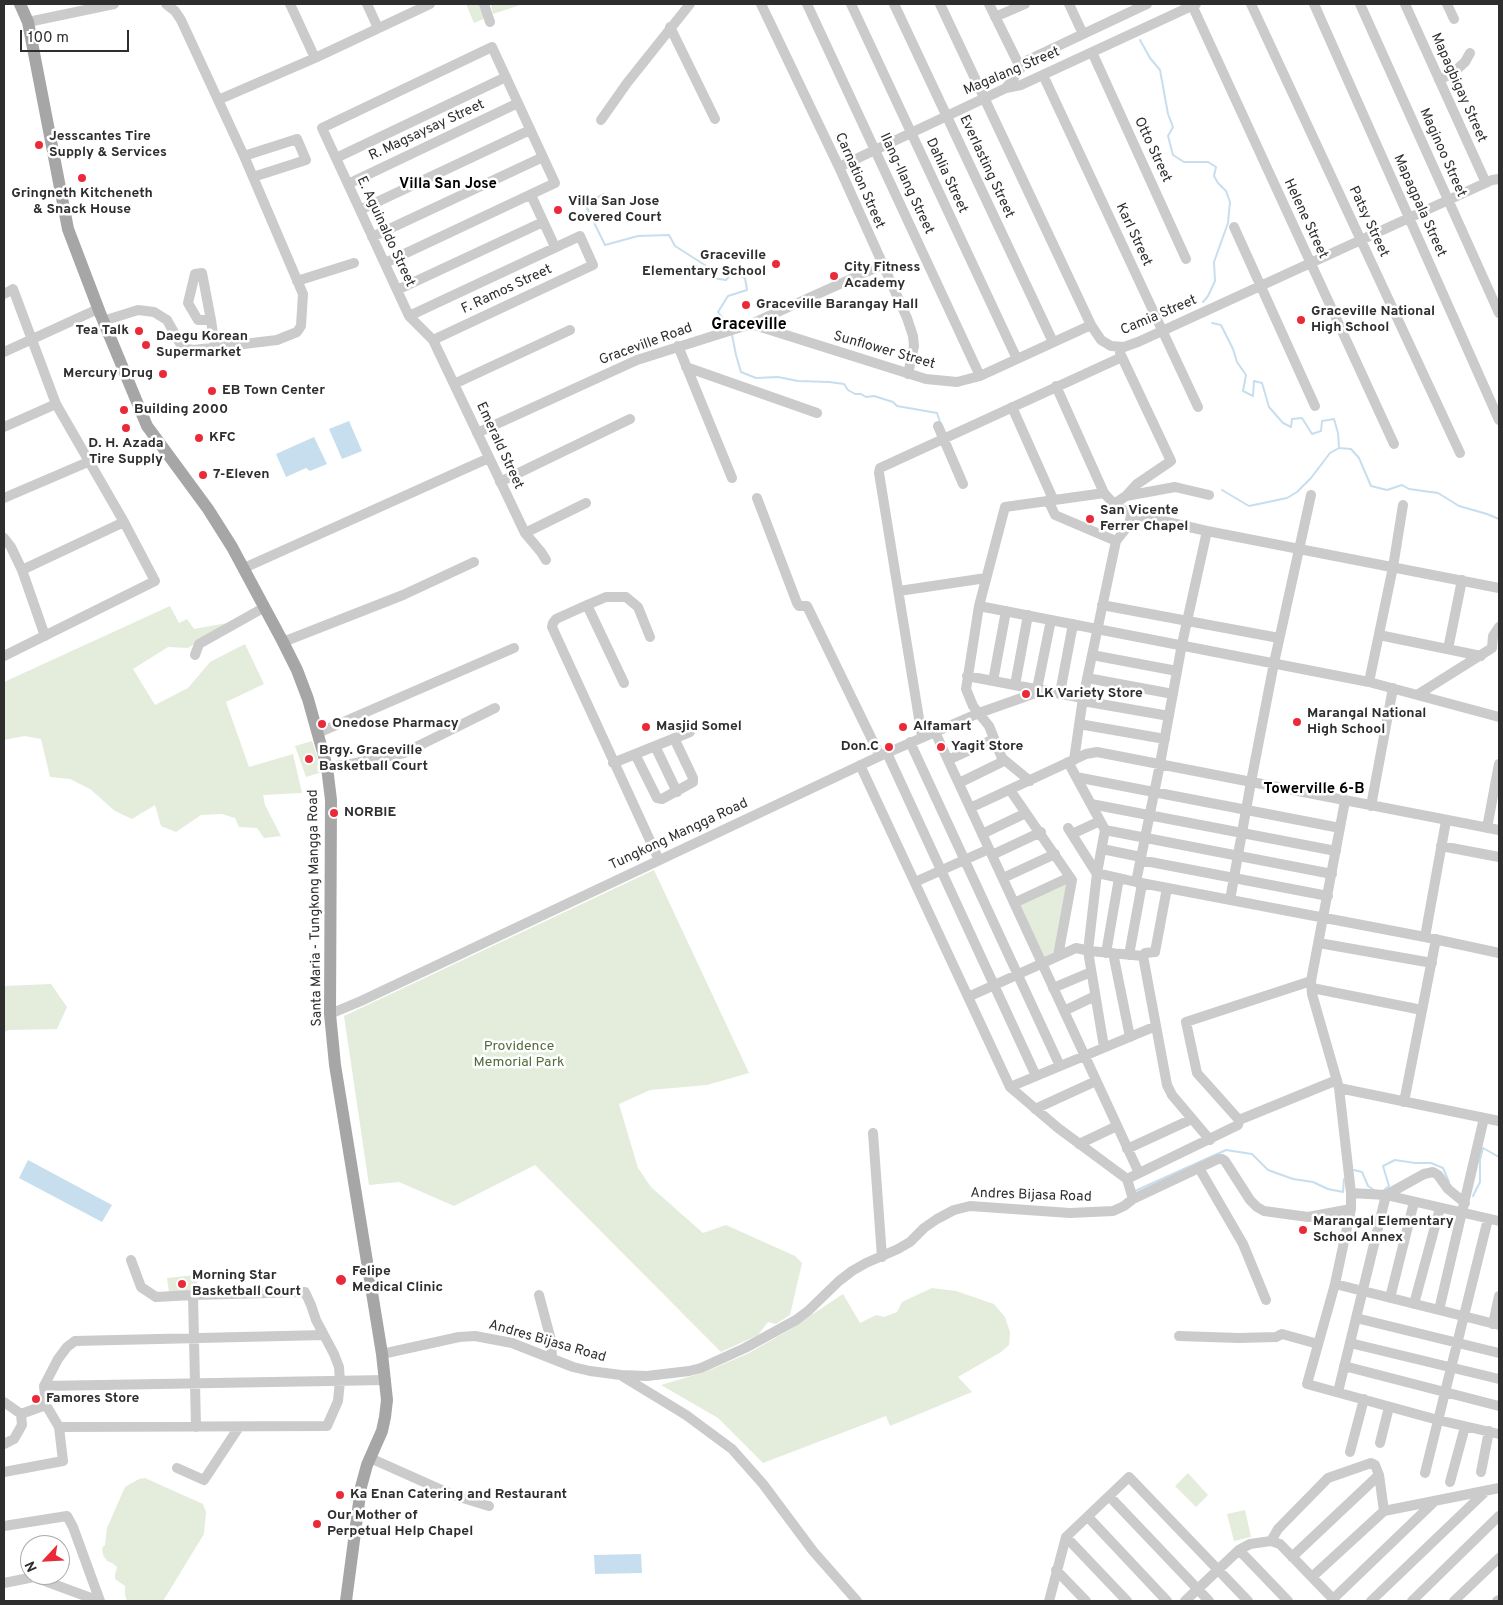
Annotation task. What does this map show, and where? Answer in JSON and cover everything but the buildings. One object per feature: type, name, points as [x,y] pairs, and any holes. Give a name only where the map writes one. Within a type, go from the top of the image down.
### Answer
[{"type":"main road","name":"Santa Maria - Tungkong Mangga Road","points":[[20,4],[28,22],[68,229],[98,309],[147,426],[208,509],[244,568],[283,642],[308,699],[327,767],[332,800],[330,1014],[339,1088],[386,1380],[387,1400],[386,1418],[361,1487],[346,1601]]},
{"type":"street","points":[[28,22],[114,4]]},
{"type":"street","points":[[103,321],[138,310],[154,312],[167,320],[181,345],[187,349],[194,350],[277,340],[297,332],[301,326],[303,294],[244,156],[181,20],[175,11],[166,4]]},
{"type":"street","points":[[290,4],[315,58]]},
{"type":"street","points":[[367,4],[378,28]]},
{"type":"street","points":[[218,100],[315,58],[430,4]]},
{"type":"street","points":[[484,4],[490,22]]},
{"type":"street","points":[[601,120],[627,83],[690,4]]},
{"type":"street","name":"Carnation Street","points":[[761,4],[839,166],[903,309],[913,336],[912,356],[908,374]]},
{"type":"street","name":"Ilang-Ilang Street","points":[[808,4],[980,376]]},
{"type":"street","name":"Dahlia Street","points":[[851,4],[1017,359]]},
{"type":"street","name":"Everlasting Street","points":[[894,4],[1054,342]]},
{"type":"street","name":"Camia Street","points":[[940,4],[1091,325],[1101,340],[1117,347],[1131,345],[1163,331],[1448,200],[1499,179]]},
{"type":"street","points":[[989,4],[1020,67]]},
{"type":"street","points":[[995,17],[1025,4]]},
{"type":"street","points":[[1069,4],[1083,34]]},
{"type":"street","points":[[1006,88],[1020,67],[1030,59],[1145,4]]},
{"type":"street","name":"Patsy Street","points":[[1251,4],[1460,453]]},
{"type":"street","name":"Mapagpala Street","points":[[1314,4],[1499,420]]},
{"type":"street","name":"Maginoo Street","points":[[1360,4],[1499,313]]},
{"type":"street","name":"Mapagbigay Street","points":[[1405,4],[1486,183]]},
{"type":"street","points":[[1447,4],[1454,19]]},
{"type":"street","name":"Magalang Street","points":[[839,166],[1006,88],[1018,87],[1194,5]]},
{"type":"street","name":"Helene Street","points":[[1194,5],[1394,444]]},
{"type":"street","points":[[670,27],[715,120]]},
{"type":"street","name":"E. Aguinaldo Street","points":[[432,340],[410,316],[322,128],[492,47],[506,77]]},
{"type":"street","name":"Otto Street","points":[[1092,52],[1186,258]]},
{"type":"street","points":[[1439,80],[1454,72],[1465,62],[1470,53]]},
{"type":"street","name":"Karl Street","points":[[1043,75],[1198,407]]},
{"type":"street","points":[[336,158],[506,77],[555,184],[385,263]]},
{"type":"street","name":"R. Magsaysay Street","points":[[348,184],[518,103]]},
{"type":"street","points":[[360,210],[530,130]]},
{"type":"street","points":[[244,156],[298,139],[306,160],[253,178]]},
{"type":"street","points":[[372,237],[543,157]]},
{"type":"street","points":[[410,316],[555,247],[531,195]]},
{"type":"street","points":[[397,290],[543,222]]},
{"type":"street","points":[[1234,227],[1315,406]]},
{"type":"street","name":"F. Ramos Street","points":[[432,340],[593,264],[580,236],[555,247]]},
{"type":"street","points":[[297,281],[354,263]]},
{"type":"street","name":"Graceville Road","points":[[477,433],[612,371],[678,346],[751,324],[882,265]]},
{"type":"street","points":[[4,656],[156,581],[56,404],[32,339],[8,292]]},
{"type":"street","points":[[4,352],[98,309]]},
{"type":"street","points":[[211,320],[215,348]]},
{"type":"street","name":"Sunflower Street","points":[[751,324],[908,374],[938,381],[957,382],[980,376],[1091,325]]},
{"type":"street","points":[[454,384],[570,330]]},
{"type":"street","name":"Emerald Street","points":[[432,340],[525,533],[546,560]]},
{"type":"street","points":[[678,346],[732,478]]},
{"type":"street","points":[[1114,504],[1126,496],[1137,484],[1171,461],[1117,347]]},
{"type":"street","points":[[922,737],[879,473],[880,468],[1122,357]]},
{"type":"street","points":[[686,367],[817,413]]},
{"type":"street","points":[[1056,386],[1104,493],[1114,504],[1132,514],[1207,531],[1499,588]]},
{"type":"street","points":[[4,427],[56,404]]},
{"type":"street","points":[[1012,408],[1051,499],[1055,516],[1116,540]]},
{"type":"street","points":[[500,482],[630,419]]},
{"type":"street","points":[[938,426],[963,484]]},
{"type":"street","points":[[244,568],[489,458]]},
{"type":"street","points":[[4,498],[88,462]]},
{"type":"street","points":[[1126,496],[1175,487],[1209,495]]},
{"type":"street","points":[[1030,781],[1004,760],[998,751],[989,726],[978,713],[968,696],[967,676],[979,606],[986,578],[1005,507],[1104,493]]},
{"type":"street","points":[[1230,900],[1274,663],[1311,495]]},
{"type":"street","points":[[756,498],[797,603],[799,606],[807,606],[942,870],[1036,1076]]},
{"type":"street","points":[[525,533],[586,503]]},
{"type":"street","points":[[1369,682],[1393,567],[1403,505]]},
{"type":"street","points":[[1104,1048],[1088,951],[1097,873],[1102,849],[1103,825],[1076,776],[1071,761],[1116,540],[1128,526],[1132,514]]},
{"type":"street","points":[[22,570],[124,522]]},
{"type":"street","points":[[1129,955],[1139,883],[1140,858],[1165,739],[1182,644],[1207,531]]},
{"type":"street","points":[[4,538],[11,547],[22,570],[45,636]]},
{"type":"street","points":[[283,642],[403,595],[474,562]]},
{"type":"street","points":[[899,591],[986,578]]},
{"type":"street","points":[[1448,649],[1462,580]]},
{"type":"street","points":[[650,637],[638,607],[626,597],[606,597],[556,620],[552,626],[659,860]]},
{"type":"street","points":[[588,605],[624,683]]},
{"type":"street","points":[[1102,605],[1280,638]]},
{"type":"street","points":[[979,606],[1182,644],[1369,682],[1499,717]]},
{"type":"street","points":[[195,655],[199,644],[265,607]]},
{"type":"street","points":[[993,681],[1006,611]]},
{"type":"street","points":[[1015,685],[1028,615]]},
{"type":"street","points":[[1041,689],[1051,620]]},
{"type":"street","points":[[1060,693],[1073,624]]},
{"type":"street","points":[[1417,695],[1492,648],[1493,636],[1499,627]]},
{"type":"street","points":[[1379,635],[1481,656]]},
{"type":"street","points":[[318,733],[514,648]]},
{"type":"street","points":[[1092,655],[1177,671]]},
{"type":"street","points":[[967,676],[1041,689],[1169,716]]},
{"type":"street","points":[[1087,678],[1173,694]]},
{"type":"street","points":[[1371,806],[1393,688]]},
{"type":"street","name":"Tungkong Mangga Road","points":[[330,1014],[883,754],[978,713],[1041,689]]},
{"type":"street","points":[[327,767],[404,753],[495,708]]},
{"type":"street","points":[[1079,724],[1165,739]]},
{"type":"street","points":[[613,763],[690,732]]},
{"type":"street","points":[[935,732],[1139,1173]]},
{"type":"street","points":[[635,754],[657,798],[662,799],[693,782],[693,778],[674,738]]},
{"type":"street","points":[[948,760],[994,739]]},
{"type":"street","points":[[910,742],[1060,1066]]},
{"type":"street","points":[[655,746],[677,792]]},
{"type":"street","points":[[970,808],[1086,754],[1097,752],[1499,830]]},
{"type":"street","points":[[959,783],[1004,760]]},
{"type":"street","points":[[1487,828],[1496,802],[1499,764]]},
{"type":"street","points":[[860,765],[1010,1087],[1079,1144],[1127,1179],[1134,1199]]},
{"type":"street","points":[[1076,776],[1340,828]]},
{"type":"street","points":[[1010,790],[1072,880],[1058,956]]},
{"type":"street","points":[[1345,801],[1311,985],[1338,1084],[1351,1193],[1351,1209],[1335,1284],[1307,1384],[1438,1420],[1499,1434]]},
{"type":"street","points":[[1091,804],[1336,851]]},
{"type":"street","points":[[982,834],[1026,813]]},
{"type":"street","points":[[1425,937],[1446,821]]},
{"type":"street","points":[[1332,874],[1145,838],[1103,825],[1070,831],[1097,873],[1139,883],[1425,937],[1499,953]]},
{"type":"street","points":[[915,882],[965,860],[991,852],[1040,832]]},
{"type":"street","points":[[1442,846],[1499,856]]},
{"type":"street","points":[[1102,849],[1234,878],[1328,896]]},
{"type":"street","points":[[1003,878],[1055,854]]},
{"type":"street","points":[[1014,903],[1070,877]]},
{"type":"street","points":[[1119,878],[1109,953],[1130,1037]]},
{"type":"street","points":[[968,997],[1076,948],[1088,951],[1143,956],[1145,953],[1154,952],[1167,888]]},
{"type":"street","points":[[1404,1102],[1436,940]]},
{"type":"street","points":[[1318,943],[1432,964]]},
{"type":"street","points":[[1143,956],[1167,1085],[1172,1095],[1210,1140]]},
{"type":"street","points":[[1053,988],[1091,972]]},
{"type":"street","points":[[1239,1120],[1197,1073],[1186,1022],[1311,985],[1422,1010]]},
{"type":"street","points":[[1064,1011],[1095,996]]},
{"type":"street","points":[[1010,1087],[1156,1026]]},
{"type":"street","points":[[1035,1109],[1096,1081]]},
{"type":"street","points":[[1239,1120],[1338,1084],[1404,1102],[1499,1121]]},
{"type":"street","points":[[1439,1310],[1484,1118]]},
{"type":"street","points":[[1128,1149],[1192,1119]]},
{"type":"street","points":[[1127,1179],[1210,1140],[1238,1125],[1239,1120]]},
{"type":"street","points":[[1079,1144],[1117,1126]]},
{"type":"street","points":[[873,1133],[882,1257]]},
{"type":"street","name":"Andres Bijasa Road","points":[[382,1354],[459,1337],[475,1336],[512,1343],[573,1367],[590,1371],[621,1376],[647,1376],[689,1371],[745,1348],[796,1320],[852,1271],[910,1242],[924,1228],[954,1210],[970,1206],[1017,1210],[1112,1211],[1199,1168],[1222,1159],[1226,1161],[1250,1200],[1264,1211],[1308,1217],[1351,1209]]},
{"type":"street","points":[[1199,1168],[1242,1244],[1266,1300]]},
{"type":"street","points":[[1338,1392],[1386,1195],[1424,1174],[1433,1172],[1438,1175],[1464,1208]]},
{"type":"street","points":[[1351,1193],[1386,1195],[1440,1208],[1464,1208],[1488,1219],[1499,1221]]},
{"type":"street","points":[[1390,1298],[1414,1202]]},
{"type":"street","points":[[1414,1304],[1440,1208]]},
{"type":"street","points":[[1425,1473],[1488,1219]]},
{"type":"street","points":[[60,1427],[327,1426],[338,1401],[339,1367],[316,1320],[312,1304],[305,1292],[156,1297],[141,1288],[131,1260]]},
{"type":"street","points":[[1335,1284],[1496,1325],[1499,1296]]},
{"type":"street","points":[[539,1295],[551,1340],[552,1358]]},
{"type":"street","points":[[193,1296],[196,1427]]},
{"type":"street","points":[[1356,1318],[1499,1353]]},
{"type":"street","points":[[1179,1336],[1239,1338],[1276,1337],[1282,1334],[1318,1344]]},
{"type":"street","points":[[4,1472],[63,1461],[60,1427],[46,1405],[44,1386],[58,1359],[67,1347],[75,1342],[324,1335]]},
{"type":"street","points":[[1350,1343],[1499,1379]]},
{"type":"street","points":[[1344,1366],[1499,1406]]},
{"type":"street","points":[[621,1376],[693,1419],[732,1449],[763,1484],[813,1551],[857,1601]]},
{"type":"street","points":[[44,1386],[386,1380]]},
{"type":"street","points":[[1350,1452],[1364,1399]]},
{"type":"street","points":[[4,1402],[21,1414]]},
{"type":"street","points":[[21,1414],[46,1405]]},
{"type":"street","points":[[1380,1443],[1389,1407]]},
{"type":"street","points":[[4,1444],[14,1439],[22,1426],[21,1414]]},
{"type":"street","points":[[177,1468],[204,1480],[239,1427]]},
{"type":"street","points":[[1450,1482],[1465,1427]]},
{"type":"street","points":[[1481,1472],[1489,1431]]},
{"type":"street","points":[[370,1458],[453,1495],[489,1506]]},
{"type":"street","points":[[1271,1541],[1278,1529],[1328,1478],[1371,1463],[1375,1465],[1379,1475],[1384,1511]]},
{"type":"street","points":[[1292,1557],[1379,1475]]},
{"type":"street","points":[[1048,1601],[1066,1538],[1130,1477],[1248,1601]]},
{"type":"street","points":[[1312,1578],[1384,1511],[1499,1488]]},
{"type":"street","points":[[1372,1601],[1487,1491]]},
{"type":"street","points":[[1110,1497],[1208,1601]]},
{"type":"street","points":[[1185,1601],[1239,1550],[1250,1544],[1271,1541],[1280,1544],[1334,1600],[1435,1501]]},
{"type":"street","points":[[4,1526],[67,1516],[100,1601]]},
{"type":"street","points":[[1412,1601],[1499,1516]]},
{"type":"street","points":[[1088,1517],[1167,1601]]},
{"type":"street","points":[[1066,1538],[1127,1601]]},
{"type":"street","points":[[1239,1550],[1288,1601]]},
{"type":"street","points":[[1454,1601],[1499,1558]]},
{"type":"street","points":[[1056,1570],[1086,1601]]},
{"type":"street","points":[[4,1583],[34,1576],[100,1601]]},
{"type":"green space","points":[[466,4],[480,4],[486,18],[474,23]]},
{"type":"green space","points":[[491,4],[523,4],[493,14]]},
{"type":"green space","points":[[170,606],[179,623],[187,619],[194,629],[227,623],[188,648],[168,647],[133,669],[155,705],[188,688],[210,662],[245,644],[264,684],[226,702],[249,767],[293,754],[302,793],[263,795],[265,805],[281,836],[264,838],[257,828],[239,827],[235,818],[222,814],[201,815],[176,832],[161,826],[155,805],[132,819],[115,811],[90,789],[70,779],[50,777],[41,739],[25,736],[4,740],[4,682]]},
{"type":"green space","name":"Brgy. Graceville Basketball Court","points":[[312,741],[322,772],[306,777],[295,746]]},
{"type":"green space","name":"Providence Memorial Park","points":[[654,870],[749,1073],[707,1085],[650,1090],[619,1104],[638,1168],[651,1187],[703,1233],[726,1225],[795,1256],[802,1263],[790,1315],[776,1324],[768,1322],[758,1335],[721,1352],[535,1165],[454,1206],[399,1182],[369,1185],[344,1016]]},
{"type":"green space","points":[[1069,878],[1055,955],[1045,959],[1018,902]]},
{"type":"green space","points":[[51,984],[67,1007],[57,1029],[9,1030],[4,1032],[4,986]]},
{"type":"green space","name":"Morning Star Basketball Court","points":[[196,1275],[198,1290],[169,1292],[167,1278]]},
{"type":"green space","points":[[932,1288],[956,1291],[994,1304],[1005,1317],[1010,1332],[1009,1345],[1001,1352],[958,1377],[972,1392],[890,1426],[886,1416],[763,1463],[718,1418],[661,1385],[705,1372],[749,1353],[789,1330],[843,1294],[860,1323],[876,1315],[884,1317],[897,1312],[902,1302]]},
{"type":"green space","points":[[1188,1473],[1208,1495],[1196,1507],[1175,1486]]},
{"type":"green space","points":[[145,1478],[203,1504],[206,1512],[204,1534],[163,1601],[127,1601],[125,1586],[115,1579],[117,1567],[107,1561],[103,1555],[102,1548],[105,1545],[107,1528],[125,1487],[139,1479]]},
{"type":"green space","points":[[1245,1510],[1251,1537],[1234,1541],[1227,1514]]},
{"type":"water","points":[[349,421],[362,451],[342,459],[329,429]]},
{"type":"water","points":[[314,437],[327,464],[310,471],[306,468],[286,477],[276,454]]},
{"type":"water","points":[[28,1160],[112,1205],[102,1222],[19,1178]]},
{"type":"water","points":[[641,1554],[642,1573],[595,1574],[594,1555]]},
{"type":"waterway","points":[[1140,40],[1150,58],[1160,70],[1168,114],[1173,127],[1168,136],[1173,155],[1184,162],[1208,162],[1216,167],[1214,176],[1226,191],[1230,202],[1228,223],[1214,262],[1215,281],[1203,302]]},
{"type":"waterway","points":[[604,194],[585,204],[605,245],[638,236],[669,235],[675,246],[708,267],[713,278],[726,280],[732,273],[745,278],[747,290],[728,296],[718,312],[728,325]]},
{"type":"waterway","points":[[1212,323],[1221,325],[1237,362],[1246,375],[1243,391],[1253,396],[1254,381],[1262,383],[1269,407],[1283,423],[1291,427],[1292,419],[1302,418],[1312,434],[1321,431],[1322,421],[1334,419],[1338,433],[1339,448]]},
{"type":"waterway","points":[[732,335],[741,372],[756,378],[778,377],[798,381],[844,384],[848,390],[855,394],[861,394],[866,397],[874,396],[893,402],[897,406],[937,413],[940,422]]},
{"type":"waterway","points":[[1222,490],[1249,506],[1287,498],[1297,492],[1311,478],[1330,453],[1339,448],[1351,449],[1359,458],[1371,486],[1387,490],[1402,485],[1409,489],[1438,493],[1459,506],[1499,519]]},
{"type":"waterway","points":[[1473,1196],[1480,1182],[1480,1160],[1483,1148],[1499,1157]]},
{"type":"waterway","points":[[1135,1191],[1226,1150],[1252,1154],[1268,1170],[1293,1179],[1313,1182],[1328,1189],[1343,1192],[1344,1179]]},
{"type":"waterway","points":[[1384,1190],[1389,1186],[1383,1166],[1395,1160],[1431,1163],[1443,1168],[1449,1182]]},
{"type":"waterway","points":[[1354,1170],[1362,1172],[1368,1186],[1374,1190]]},
{"type":"place","name":"Jesscantes Tire Supply & Services","points":[[39,145]]},
{"type":"place","name":"Gringneth Kitcheneth & Snack House","points":[[82,178]]},
{"type":"place","name":"Villa San Jose Covered Court","points":[[558,210]]},
{"type":"place","name":"Graceville Elementary School","points":[[776,264]]},
{"type":"place","name":"City Fitness Academy","points":[[834,276]]},
{"type":"place","name":"Graceville Barangay Hall","points":[[746,305]]},
{"type":"place","name":"Graceville National High School","points":[[1301,320]]},
{"type":"place","name":"Tea Talk","points":[[139,331]]},
{"type":"place","name":"Daegu Korean Supermarket","points":[[146,345]]},
{"type":"place","name":"Mercury Drug","points":[[163,374]]},
{"type":"place","name":"EB Town Center","points":[[212,391]]},
{"type":"place","name":"Building 2000","points":[[124,410]]},
{"type":"place","name":"D. H. Azada Tire Supply","points":[[126,428]]},
{"type":"place","name":"KFC","points":[[199,438]]},
{"type":"place","name":"7-Eleven","points":[[203,475]]},
{"type":"place","name":"San Vicente Ferrer Chapel","points":[[1090,519]]},
{"type":"place","name":"LK Variety Store","points":[[1026,694]]},
{"type":"place","name":"Marangal National High School","points":[[1297,722]]},
{"type":"place","name":"Onedose Pharmacy","points":[[322,724]]},
{"type":"place","name":"Masjid Somel","points":[[646,727]]},
{"type":"place","name":"Alfamart","points":[[903,727]]},
{"type":"place","name":"Don.C","points":[[889,747]]},
{"type":"place","name":"Yagit Store","points":[[941,747]]},
{"type":"place","name":"Brgy. Graceville Basketball Court","points":[[309,759]]},
{"type":"place","name":"NORBIE","points":[[334,813]]},
{"type":"place","name":"Marangal Elementary School Annex","points":[[1303,1230]]},
{"type":"place","name":"Felipe Medical Clinic","points":[[341,1280]]},
{"type":"place","name":"Morning Star Basketball Court","points":[[182,1284]]},
{"type":"place","name":"Famores Store","points":[[36,1399]]},
{"type":"place","name":"Ka Enan Catering and Restaurant","points":[[340,1495]]},
{"type":"place","name":"Our Mother of Perpetual Help Chapel","points":[[317,1524]]},
{"type":"district","name":"Villa San Jose","points":[[448,185]]},
{"type":"district","name":"Graceville","points":[[749,326]]},
{"type":"district","name":"Towerville 6-B","points":[[1314,790]]}]
